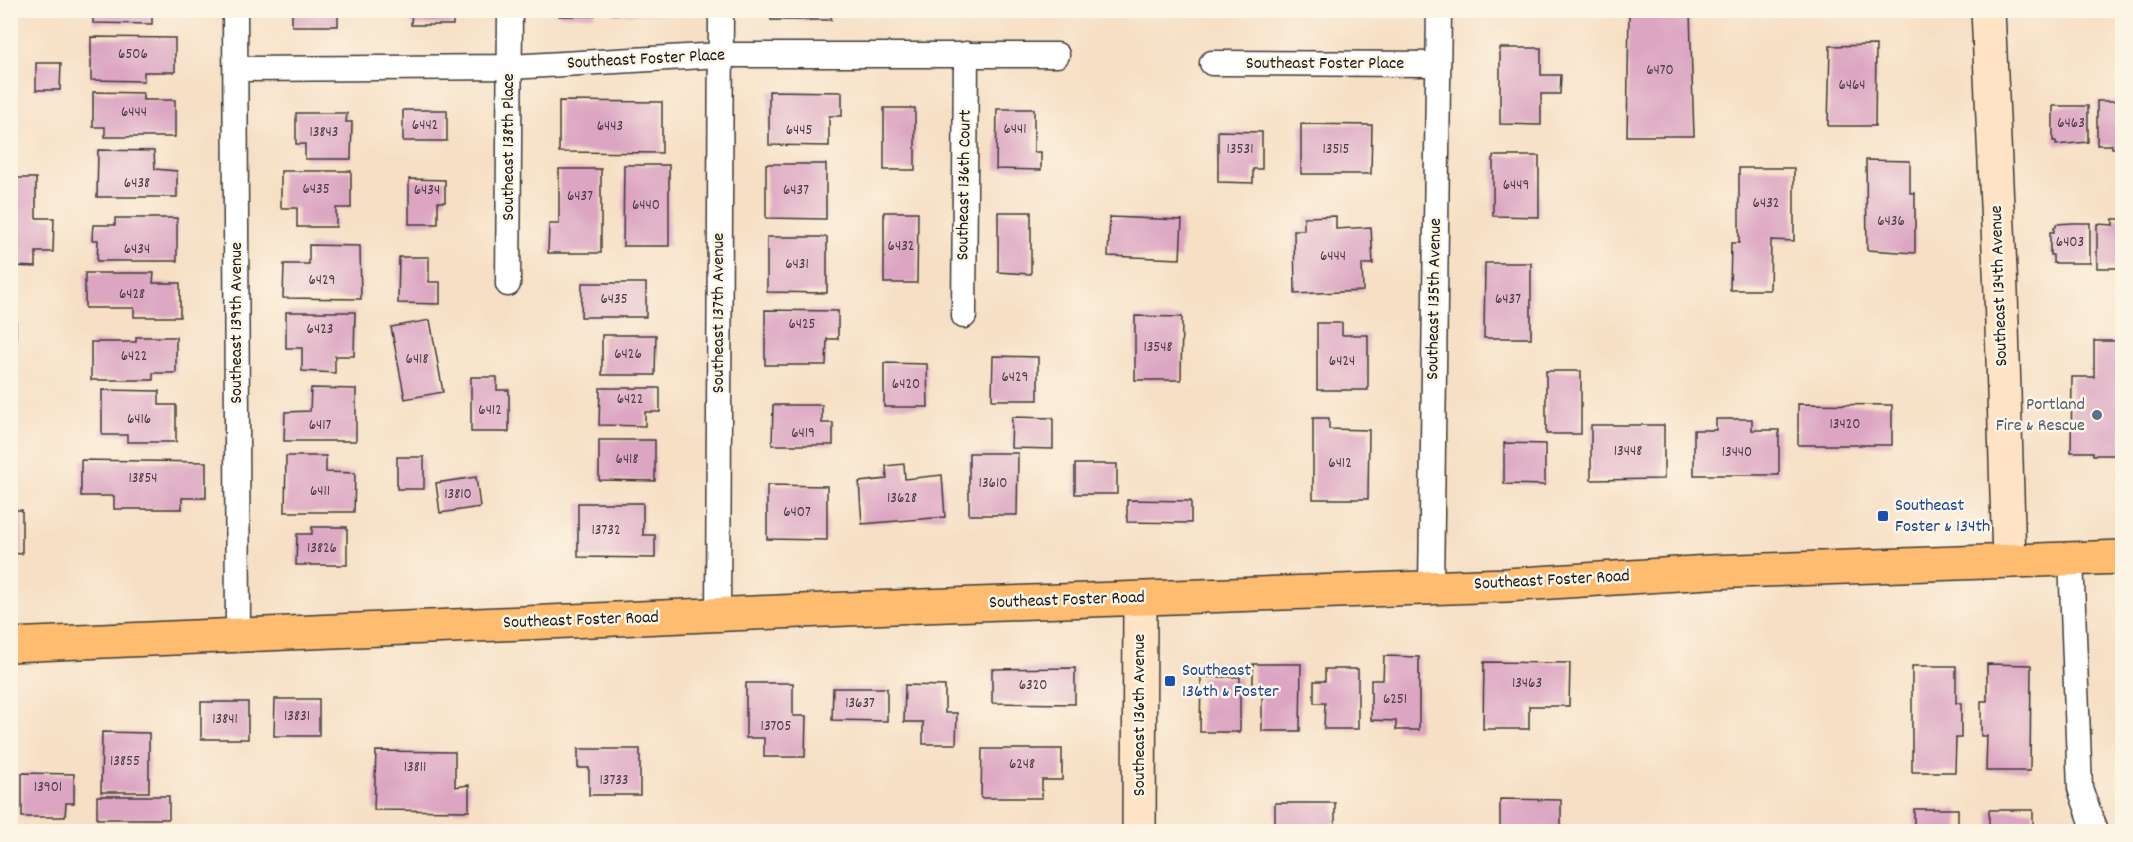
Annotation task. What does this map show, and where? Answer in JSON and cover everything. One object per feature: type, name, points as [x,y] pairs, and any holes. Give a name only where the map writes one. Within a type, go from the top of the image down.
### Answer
[{"type":"main road","name":"Southeast Foster Road","points":[[10,645],[1431,586],[1506,585],[1709,573],[2122,556]]},
{"type":"street","name":"Southeast 139th Avenue","points":[[235,10],[238,635]]},
{"type":"street","name":"Southeast 138th Place","points":[[508,284],[510,10]]},
{"type":"street","name":"Southeast 137th Avenue","points":[[718,615],[722,10]]},
{"type":"street","name":"Southeast 135th Avenue","points":[[1431,586],[1439,10]]},
{"type":"street","name":"Southeast 134th Avenue","points":[[1988,10],[2001,292],[2009,561]]},
{"type":"street","name":"Southeast 136th Court","points":[[964,316],[966,54]]},
{"type":"street","name":"Southeast Foster Place","points":[[236,69],[510,67],[721,55],[1058,55]]},
{"type":"street","name":"Southeast Foster Place","points":[[1212,63],[1438,64]]},
{"type":"street","points":[[2071,558],[2079,789],[2094,828]]},
{"type":"street","name":"Southeast 136th Avenue","points":[[1140,599],[1140,831]]},
{"type":"building","points":[[93,10],[180,10],[180,14],[152,13],[152,24],[93,23]]},
{"type":"building","points":[[292,10],[338,10],[338,26],[292,26]]},
{"type":"building","points":[[412,10],[453,10],[453,25],[411,25]]},
{"type":"building","points":[[559,10],[594,10],[594,16],[559,16]]},
{"type":"building","points":[[613,10],[669,10],[669,14],[613,14]]},
{"type":"building","points":[[771,10],[831,10],[831,20],[771,20]]},
{"type":"building","points":[[1494,10],[1538,10],[1538,14],[1494,14]]},
{"type":"building","points":[[1629,12],[1690,13],[1694,136],[1627,136]]},
{"type":"building","points":[[91,37],[175,38],[175,72],[144,72],[144,81],[91,80]]},
{"type":"building","points":[[1876,45],[1875,126],[1828,126],[1830,46]]},
{"type":"building","points":[[1500,48],[1541,48],[1541,75],[1561,75],[1560,94],[1541,94],[1541,125],[1500,124]]},
{"type":"building","points":[[36,63],[61,63],[60,90],[36,90]]},
{"type":"building","points":[[769,91],[842,92],[842,116],[829,116],[829,146],[769,145]]},
{"type":"building","points":[[93,92],[143,93],[143,100],[175,100],[175,137],[105,137],[105,127],[93,127]]},
{"type":"building","points":[[559,101],[662,102],[662,153],[559,152]]},
{"type":"building","points":[[2097,101],[2122,101],[2122,148],[2097,145]]},
{"type":"building","points":[[2053,106],[2088,106],[2088,142],[2056,145],[2056,141],[2053,141]]},
{"type":"building","points":[[884,108],[915,108],[915,170],[884,170]]},
{"type":"building","points":[[997,109],[1034,109],[1034,152],[1041,152],[1041,170],[996,169]]},
{"type":"building","points":[[403,110],[447,110],[447,141],[403,141]]},
{"type":"building","points":[[296,113],[347,113],[346,122],[352,122],[351,159],[305,159],[305,144],[296,144]]},
{"type":"building","points":[[1301,124],[1372,125],[1371,174],[1301,174]]},
{"type":"building","points":[[1218,131],[1262,132],[1262,169],[1253,169],[1253,183],[1218,182]]},
{"type":"building","points":[[98,150],[154,151],[155,169],[177,171],[177,197],[97,197]]},
{"type":"building","points":[[1493,156],[1539,156],[1539,217],[1493,216]]},
{"type":"building","points":[[1866,160],[1910,161],[1910,193],[1915,193],[1915,253],[1867,250]]},
{"type":"building","points":[[766,164],[826,164],[826,219],[766,218]]},
{"type":"building","points":[[624,165],[669,165],[669,246],[623,246]]},
{"type":"building","points":[[1739,168],[1794,168],[1794,241],[1771,240],[1770,290],[1730,290],[1731,243],[1739,243]]},
{"type":"building","points":[[559,169],[601,169],[601,253],[548,253],[549,224],[559,224]]},
{"type":"building","points":[[281,171],[351,171],[351,208],[336,208],[336,227],[297,227],[297,208],[281,208]]},
{"type":"building","points":[[10,178],[36,178],[36,218],[54,218],[53,252],[36,252],[36,267],[10,266]]},
{"type":"building","points":[[409,179],[445,180],[445,202],[438,202],[438,224],[409,224]]},
{"type":"building","points":[[884,212],[918,212],[917,283],[884,283]]},
{"type":"building","points":[[998,212],[1031,212],[1031,274],[998,272]]},
{"type":"building","points":[[1336,216],[1336,229],[1371,227],[1373,264],[1362,264],[1363,291],[1295,294],[1294,230],[1304,230],[1304,217]]},
{"type":"building","points":[[1110,217],[1182,220],[1180,259],[1108,256]]},
{"type":"building","points":[[115,218],[177,218],[177,261],[97,261],[98,240],[92,240],[93,225],[115,225]]},
{"type":"building","points":[[2113,219],[2122,219],[2122,268],[2097,268],[2097,224],[2113,225]]},
{"type":"building","points":[[2090,223],[2090,263],[2053,263],[2053,255],[2050,255],[2050,232],[2054,232],[2056,224]]},
{"type":"building","points":[[767,237],[827,237],[827,293],[767,292]]},
{"type":"building","points":[[309,245],[360,246],[361,299],[283,298],[284,264],[309,264]]},
{"type":"building","points":[[399,257],[429,257],[429,282],[440,282],[440,304],[398,303]]},
{"type":"building","points":[[1485,263],[1531,263],[1531,338],[1484,338]]},
{"type":"building","points":[[85,273],[154,273],[153,283],[180,283],[180,317],[134,317],[134,308],[85,308]]},
{"type":"building","points":[[582,283],[646,283],[646,317],[581,317]]},
{"type":"building","points":[[765,310],[838,311],[838,339],[827,339],[826,365],[765,365]]},
{"type":"building","points":[[286,312],[355,312],[354,356],[335,356],[335,373],[302,371],[302,348],[286,348]]},
{"type":"building","points":[[1135,316],[1182,317],[1181,380],[1135,380]]},
{"type":"building","points":[[10,318],[16,318],[16,360],[10,360]]},
{"type":"building","points":[[430,320],[443,392],[405,399],[391,327]]},
{"type":"building","points":[[1317,323],[1342,323],[1342,335],[1368,335],[1368,390],[1317,390]]},
{"type":"building","points":[[602,335],[656,335],[655,375],[602,375]]},
{"type":"building","points":[[136,337],[176,337],[176,373],[153,373],[153,380],[91,380],[91,342],[136,342]]},
{"type":"building","name":"Portland Fire & Rescue","points":[[2094,341],[2122,341],[2122,455],[2071,452],[2072,377],[2094,377]]},
{"type":"building","points":[[993,356],[1038,357],[1038,400],[992,400]]},
{"type":"building","points":[[884,363],[927,364],[928,407],[884,407]]},
{"type":"building","points":[[1546,371],[1581,371],[1581,434],[1546,434]]},
{"type":"building","points":[[471,377],[497,377],[497,390],[509,390],[509,432],[471,432]]},
{"type":"building","points":[[311,388],[356,389],[356,441],[284,441],[285,412],[310,411]]},
{"type":"building","points":[[600,388],[660,388],[660,412],[645,412],[645,426],[599,425]]},
{"type":"building","points":[[102,390],[159,391],[159,405],[176,405],[176,442],[127,442],[127,435],[102,435]]},
{"type":"building","points":[[1798,404],[1892,405],[1892,445],[1798,445]]},
{"type":"building","points":[[773,405],[822,405],[822,423],[833,423],[833,445],[772,445]]},
{"type":"building","points":[[1012,417],[1053,418],[1053,449],[1011,448]]},
{"type":"building","points":[[1313,418],[1329,418],[1329,429],[1369,430],[1368,499],[1313,499]]},
{"type":"building","points":[[1716,419],[1752,419],[1752,430],[1779,430],[1779,475],[1694,475],[1694,430],[1716,430]]},
{"type":"building","points":[[1591,425],[1664,425],[1664,479],[1591,480]]},
{"type":"building","points":[[599,440],[655,440],[655,481],[599,480]]},
{"type":"building","points":[[1504,443],[1545,444],[1545,485],[1504,484]]},
{"type":"building","points":[[969,453],[1018,453],[1017,515],[969,515]]},
{"type":"building","points":[[286,456],[326,456],[326,472],[355,473],[354,512],[285,512]]},
{"type":"building","points":[[397,457],[424,457],[424,489],[397,489]]},
{"type":"building","points":[[81,460],[206,462],[206,498],[182,498],[182,509],[114,509],[114,496],[81,496]]},
{"type":"building","points":[[904,464],[905,479],[942,475],[945,517],[862,524],[859,482],[887,479],[886,466]]},
{"type":"building","points":[[1075,464],[1117,464],[1117,494],[1075,494]]},
{"type":"building","points":[[476,477],[480,507],[440,513],[436,483]]},
{"type":"building","points":[[767,485],[827,486],[827,540],[767,539]]},
{"type":"building","points":[[1127,500],[1191,501],[1191,523],[1127,522]]},
{"type":"building","points":[[578,503],[643,503],[643,535],[655,535],[655,558],[578,557]]},
{"type":"building","points":[[10,510],[22,510],[22,554],[10,553]]},
{"type":"building","points":[[312,527],[347,527],[347,565],[296,565],[297,534],[312,534]]},
{"type":"building","points":[[1384,656],[1419,657],[1419,730],[1396,730],[1396,721],[1371,720],[1371,680],[1383,680]]},
{"type":"building","points":[[1484,662],[1570,663],[1569,706],[1529,706],[1529,729],[1483,729]]},
{"type":"building","points":[[1253,664],[1301,664],[1300,731],[1262,731],[1262,689],[1253,689]]},
{"type":"building","points":[[1987,664],[2031,665],[2030,771],[1986,771],[1987,736],[1981,736],[1981,701],[1987,701]]},
{"type":"building","points":[[1912,666],[1956,666],[1956,703],[1961,703],[1961,738],[1956,738],[1955,772],[1912,772]]},
{"type":"building","points":[[1075,668],[1075,704],[992,703],[992,669]]},
{"type":"building","points":[[1325,669],[1358,669],[1358,729],[1324,729],[1325,703],[1314,703],[1314,681],[1325,681]]},
{"type":"building","points":[[1201,677],[1240,677],[1240,732],[1200,732]]},
{"type":"building","points":[[746,683],[793,683],[793,716],[806,716],[805,757],[764,757],[764,738],[746,738]]},
{"type":"building","points":[[905,685],[945,686],[945,713],[957,713],[956,744],[923,744],[923,722],[904,722]]},
{"type":"building","points":[[833,688],[887,688],[887,721],[832,720]]},
{"type":"building","points":[[275,699],[319,699],[319,736],[274,736]]},
{"type":"building","points":[[201,702],[248,702],[248,739],[201,739]]},
{"type":"building","points":[[102,732],[149,733],[149,792],[101,792]]},
{"type":"building","points":[[578,749],[640,749],[640,795],[589,795],[589,768],[578,768]]},
{"type":"building","points":[[982,749],[1062,749],[1062,780],[1042,780],[1042,798],[981,798]]},
{"type":"building","points":[[376,751],[455,752],[455,787],[469,785],[469,811],[374,810]]},
{"type":"building","points":[[22,773],[74,774],[74,803],[66,803],[65,817],[22,817]]},
{"type":"building","points":[[97,796],[169,796],[169,819],[97,819]]},
{"type":"building","points":[[1500,799],[1561,800],[1561,832],[1500,832]]},
{"type":"building","points":[[1275,803],[1335,803],[1335,832],[1275,832]]},
{"type":"building","points":[[1914,809],[1958,809],[1958,832],[1914,832]]},
{"type":"building","points":[[1989,810],[2033,810],[2033,832],[1989,832]]},
{"type":"place","name":"Portland Fire & Rescue","points":[[2097,415]]},
{"type":"place","name":"Southeast Foster & 134th","points":[[1883,516]]},
{"type":"place","name":"Southeast 136th & Foster","points":[[1170,681]]}]
